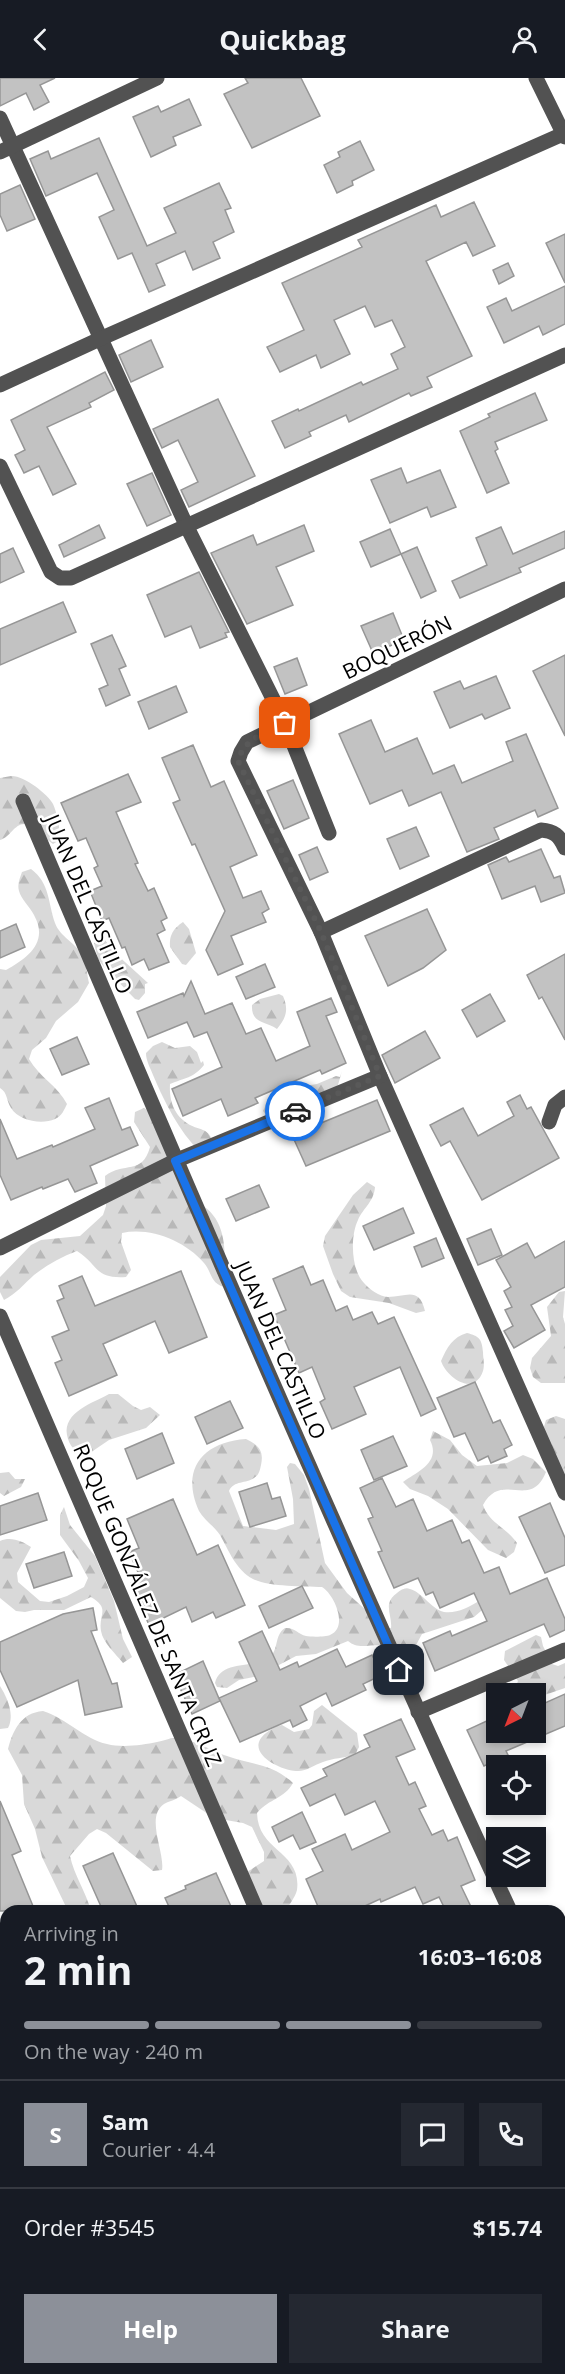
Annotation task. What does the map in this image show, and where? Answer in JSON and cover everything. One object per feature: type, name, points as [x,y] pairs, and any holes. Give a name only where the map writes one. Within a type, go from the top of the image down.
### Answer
[{"type":"street","points":[[7,149],[157,78]]},
{"type":"street","points":[[0,385],[564,135],[536,78]]},
{"type":"street","points":[[0,118],[7,149],[102,338],[187,527],[285,723],[329,833]]},
{"type":"street","points":[[0,466],[5,493],[51,572],[60,578],[71,578],[564,359]]},
{"type":"street","name":"BOQUERÓN","points":[[321,932],[238,761],[247,742],[565,589]]},
{"type":"street","name":"JUAN DEL CASTILLO","points":[[23,801],[175,1161],[418,1712],[507,1905]]},
{"type":"street","points":[[565,848],[561,838],[552,830],[541,830],[321,932],[380,1076],[565,1493]]},
{"type":"street","points":[[0,1248],[175,1161],[380,1076]]},
{"type":"street","points":[[549,1122],[555,1106],[565,1098]]},
{"type":"street","name":"ROQUE GONZÁLEZ DE SANTA CRUZ","points":[[0,1316],[254,1905]]},
{"type":"street","points":[[418,1712],[565,1650]]},
{"type":"green space","points":[[11,776],[22,779],[41,790],[53,804],[59,823],[58,841],[53,844],[26,824],[18,826],[0,840],[0,778]]},
{"type":"green space","points":[[31,869],[45,887],[57,928],[82,955],[89,983],[78,1002],[56,1021],[46,1038],[32,1050],[29,1059],[67,1104],[59,1116],[44,1122],[31,1121],[19,1116],[9,1105],[0,1088],[0,969],[6,970],[22,960],[38,941],[38,925],[18,888],[22,872]]},
{"type":"green space","points":[[183,922],[189,929],[196,953],[186,965],[182,964],[170,947],[172,933]]},
{"type":"green space","points":[[101,938],[148,983],[145,984],[145,993],[139,1000],[135,999],[98,959],[94,943]]},
{"type":"green space","points":[[279,994],[283,996],[286,1010],[283,1021],[277,1029],[257,1019],[252,1011],[252,1005],[260,999]]},
{"type":"green space","points":[[162,1042],[175,1048],[190,1046],[197,1052],[201,1063],[203,1061],[204,1065],[196,1073],[170,1084],[170,1096],[176,1113],[190,1125],[206,1131],[212,1140],[200,1152],[185,1135],[173,1116],[147,1061],[146,1053],[153,1046]]},
{"type":"green space","points":[[342,1071],[338,1085],[332,1093],[270,1119],[263,1111],[267,1103],[298,1087],[317,1084],[336,1076],[340,1077]]},
{"type":"green space","points":[[144,1108],[151,1112],[195,1201],[206,1208],[220,1227],[225,1262],[224,1287],[216,1283],[207,1266],[187,1248],[156,1234],[133,1232],[122,1233],[121,1242],[131,1270],[126,1277],[108,1276],[102,1273],[77,1251],[44,1268],[4,1300],[0,1292],[0,1277],[31,1245],[41,1240],[80,1236],[103,1215],[106,1206],[105,1176],[119,1169],[137,1165],[147,1156],[150,1147],[134,1122],[135,1112]]},
{"type":"green space","points":[[367,1182],[375,1187],[355,1227],[353,1253],[356,1270],[364,1283],[375,1292],[388,1297],[415,1296],[419,1298],[425,1311],[416,1313],[389,1303],[350,1297],[341,1291],[333,1274],[323,1246],[325,1236],[353,1195]]},
{"type":"green space","points":[[565,1291],[563,1317],[565,1383],[541,1383],[533,1377],[530,1368],[532,1358],[551,1336],[547,1307],[559,1292]]},
{"type":"green space","points":[[467,1333],[481,1341],[484,1364],[479,1379],[467,1384],[449,1373],[441,1361],[451,1343]]},
{"type":"green space","points":[[109,1394],[118,1394],[141,1410],[150,1407],[160,1415],[146,1428],[109,1440],[84,1457],[69,1442],[67,1427],[74,1414],[80,1409]]},
{"type":"green space","points":[[556,1416],[565,1419],[565,1496],[543,1430],[546,1420]]},
{"type":"green space","points":[[433,1431],[450,1440],[462,1455],[477,1466],[507,1463],[523,1455],[533,1459],[546,1472],[532,1489],[499,1491],[491,1495],[483,1505],[489,1516],[517,1543],[514,1552],[506,1558],[488,1550],[448,1509],[428,1496],[410,1489],[403,1482],[431,1460],[433,1448],[430,1440]]},
{"type":"green space","points":[[246,1439],[260,1449],[262,1460],[256,1477],[234,1485],[229,1491],[243,1526],[276,1530],[294,1524],[293,1499],[287,1467],[290,1463],[295,1464],[304,1475],[309,1489],[325,1563],[347,1593],[386,1628],[391,1628],[390,1601],[403,1589],[415,1591],[432,1606],[444,1612],[458,1611],[479,1601],[488,1605],[474,1617],[422,1634],[415,1647],[422,1667],[420,1677],[411,1679],[382,1645],[360,1646],[348,1641],[316,1654],[296,1656],[258,1676],[239,1680],[227,1688],[217,1687],[215,1683],[223,1671],[260,1662],[271,1656],[281,1631],[285,1628],[306,1636],[330,1635],[336,1631],[339,1618],[335,1603],[322,1587],[287,1586],[260,1582],[247,1575],[234,1560],[218,1532],[199,1511],[192,1482],[199,1460],[218,1446]]},
{"type":"green space","points":[[9,1472],[15,1479],[25,1479],[21,1487],[4,1496],[0,1493],[0,1473]]},
{"type":"green space","points":[[64,1507],[70,1525],[95,1556],[114,1601],[123,1639],[132,1657],[123,1663],[104,1640],[101,1631],[101,1605],[91,1597],[64,1610],[25,1612],[16,1611],[0,1598],[0,1541],[8,1539],[20,1541],[31,1547],[17,1573],[18,1582],[40,1601],[49,1602],[84,1587],[88,1578],[60,1535],[60,1515]]},
{"type":"green space","points":[[536,1635],[541,1637],[552,1664],[558,1666],[565,1663],[565,1688],[546,1695],[546,1683],[517,1683],[504,1660],[505,1651]]},
{"type":"green space","points":[[0,1686],[11,1718],[8,1728],[0,1729]]},
{"type":"green space","points":[[322,1705],[357,1733],[359,1747],[355,1755],[296,1771],[280,1767],[261,1753],[258,1746],[266,1733],[282,1725],[294,1732],[309,1729],[312,1725],[314,1711]]},
{"type":"green space","points":[[43,1711],[51,1714],[91,1738],[107,1744],[132,1746],[173,1738],[181,1739],[269,1768],[285,1776],[293,1783],[281,1796],[257,1813],[259,1826],[264,1836],[287,1859],[297,1877],[297,1890],[289,1905],[258,1905],[247,1872],[264,1861],[264,1852],[252,1827],[243,1823],[214,1818],[181,1796],[164,1804],[156,1817],[162,1870],[153,1871],[106,1833],[97,1829],[89,1834],[70,1856],[89,1905],[65,1905],[42,1857],[35,1829],[24,1804],[22,1775],[8,1749],[12,1735],[19,1724],[35,1712]]},
{"type":"building","points":[[0,78],[55,78],[40,85],[49,102],[34,110],[26,93],[0,106]]},
{"type":"building","points":[[245,78],[301,78],[320,116],[252,148],[224,94],[248,83]]},
{"type":"building","points":[[189,99],[201,125],[173,137],[176,145],[151,157],[133,117],[158,106],[161,112]]},
{"type":"building","points":[[99,138],[147,246],[176,233],[164,208],[219,183],[231,208],[225,210],[234,232],[213,242],[220,258],[193,270],[185,251],[156,264],[165,285],[149,292],[132,253],[118,259],[99,217],[114,210],[97,173],[46,196],[30,159],[48,151],[51,159]]},
{"type":"building","points":[[360,141],[374,170],[352,181],[353,185],[337,193],[324,165],[340,157],[338,152]]},
{"type":"building","points":[[20,185],[35,219],[7,231],[0,215],[0,194]]},
{"type":"building","points":[[474,202],[495,246],[473,256],[466,242],[426,261],[472,356],[427,377],[432,387],[411,396],[409,393],[349,422],[346,415],[309,432],[311,436],[285,448],[272,421],[361,382],[363,385],[398,369],[391,354],[405,347],[392,320],[375,327],[365,306],[334,320],[350,354],[321,368],[316,355],[280,372],[267,347],[304,330],[282,283],[362,247],[358,240],[436,205],[441,217]]},
{"type":"building","points":[[565,234],[565,283],[546,243]]},
{"type":"building","points":[[508,263],[514,276],[499,284],[493,270]]},
{"type":"building","points":[[565,286],[565,324],[543,335],[539,326],[504,343],[487,307],[506,298],[512,311]]},
{"type":"building","points":[[151,340],[163,367],[131,382],[119,355]]},
{"type":"building","points":[[105,372],[114,390],[89,403],[91,407],[47,427],[76,484],[53,495],[39,466],[24,473],[15,455],[25,450],[11,420]]},
{"type":"building","points":[[535,393],[547,420],[495,442],[498,449],[495,451],[509,483],[487,493],[460,431],[490,417],[488,414]]},
{"type":"building","points":[[218,399],[255,476],[189,507],[181,490],[198,482],[178,440],[162,448],[153,429]]},
{"type":"building","points":[[401,468],[407,483],[440,470],[456,507],[431,517],[427,507],[390,523],[371,480]]},
{"type":"building","points":[[152,473],[171,515],[147,526],[127,484]]},
{"type":"building","points":[[99,525],[105,538],[64,557],[59,545]]},
{"type":"building","points":[[304,525],[314,551],[276,567],[293,605],[247,624],[211,553],[253,535],[257,545]]},
{"type":"building","points":[[501,527],[513,554],[565,531],[565,548],[519,568],[521,572],[460,598],[452,581],[487,565],[476,538]]},
{"type":"building","points":[[390,529],[401,554],[371,567],[360,542]]},
{"type":"building","points":[[417,547],[436,591],[421,598],[401,554]]},
{"type":"building","points":[[13,548],[24,572],[0,583],[0,554]]},
{"type":"building","points":[[199,572],[229,632],[225,633],[227,637],[200,648],[191,626],[165,637],[147,595]]},
{"type":"building","points":[[63,602],[76,632],[0,665],[0,629]]},
{"type":"building","points":[[393,613],[404,640],[373,653],[361,626]]},
{"type":"building","points":[[112,635],[126,666],[119,669],[130,695],[106,706],[99,689],[108,685],[91,644]]},
{"type":"building","points":[[565,655],[565,736],[533,671]]},
{"type":"building","points":[[297,658],[307,685],[285,694],[274,667]]},
{"type":"building","points":[[496,676],[510,708],[485,719],[482,714],[450,728],[434,692],[460,681],[464,689]]},
{"type":"building","points":[[176,686],[187,712],[149,729],[138,702]]},
{"type":"building","points":[[371,720],[385,752],[417,738],[433,774],[454,765],[462,783],[513,761],[506,742],[526,734],[558,808],[538,817],[535,810],[494,828],[499,839],[467,852],[441,792],[409,806],[402,790],[370,804],[339,734]]},
{"type":"building","points":[[193,745],[211,787],[224,781],[257,855],[230,867],[243,898],[261,891],[269,909],[262,913],[266,922],[231,936],[243,964],[218,975],[206,950],[225,911],[195,844],[192,845],[173,803],[180,800],[162,758]]},
{"type":"building","points":[[128,774],[141,802],[116,812],[138,863],[135,864],[148,891],[154,888],[167,918],[161,921],[165,930],[157,934],[169,962],[149,970],[144,959],[132,965],[109,918],[102,921],[90,891],[102,886],[94,868],[98,866],[86,838],[78,841],[61,803]]},
{"type":"building","points":[[293,780],[309,818],[284,829],[267,791]]},
{"type":"building","points":[[416,827],[429,856],[400,869],[387,839]]},
{"type":"building","points":[[317,847],[328,872],[310,880],[299,855]]},
{"type":"building","points":[[541,849],[554,878],[560,876],[565,893],[541,902],[535,886],[502,899],[488,865],[506,857],[509,862]]},
{"type":"building","points":[[427,909],[446,950],[423,968],[388,986],[365,936]]},
{"type":"building","points":[[16,924],[25,947],[0,958],[0,931]]},
{"type":"building","points":[[565,954],[565,1040],[542,997],[539,999],[527,975]]},
{"type":"building","points":[[265,964],[275,987],[246,999],[236,977]]},
{"type":"building","points":[[191,981],[205,1014],[232,1003],[246,1034],[261,1028],[276,1061],[310,1046],[297,1012],[331,998],[337,1012],[326,1016],[346,1063],[322,1074],[320,1070],[255,1098],[258,1103],[228,1116],[221,1099],[183,1116],[172,1089],[222,1067],[207,1032],[194,1037],[187,1022],[148,1038],[137,1012],[183,993],[184,996]]},
{"type":"building","points":[[490,994],[505,1021],[477,1037],[462,1010]]},
{"type":"building","points":[[425,1031],[440,1058],[395,1083],[382,1055]]},
{"type":"building","points":[[77,1037],[89,1064],[62,1075],[50,1049]]},
{"type":"building","points":[[520,1095],[527,1109],[531,1107],[559,1158],[482,1200],[450,1141],[441,1146],[430,1125],[463,1108],[478,1136],[514,1116],[507,1102]]},
{"type":"building","points":[[109,1098],[122,1130],[130,1127],[138,1145],[90,1166],[97,1183],[75,1192],[68,1179],[11,1200],[0,1175],[0,1119],[17,1159],[95,1129],[85,1108]]},
{"type":"building","points":[[377,1100],[390,1131],[306,1166],[292,1135]]},
{"type":"building","points":[[259,1185],[269,1207],[236,1221],[226,1199]]},
{"type":"building","points":[[403,1208],[414,1233],[374,1250],[363,1226]]},
{"type":"building","points":[[491,1229],[502,1255],[478,1265],[467,1239]]},
{"type":"building","points":[[436,1238],[444,1258],[422,1267],[414,1247]]},
{"type":"building","points":[[565,1241],[565,1287],[531,1305],[545,1330],[514,1348],[504,1331],[513,1326],[505,1310],[512,1307],[504,1291],[511,1287],[496,1260],[527,1243],[535,1258]]},
{"type":"building","points":[[303,1266],[311,1285],[323,1280],[336,1311],[347,1306],[353,1320],[372,1312],[378,1324],[394,1317],[436,1409],[421,1416],[400,1367],[354,1387],[366,1414],[332,1429],[320,1402],[325,1399],[312,1367],[299,1373],[274,1315],[286,1310],[273,1279]]},
{"type":"building","points":[[181,1271],[207,1337],[169,1353],[155,1321],[103,1344],[117,1375],[69,1396],[55,1363],[62,1360],[52,1337],[69,1330],[57,1301],[64,1298],[59,1286],[82,1276],[95,1306]]},
{"type":"building","points":[[475,1382],[493,1423],[500,1420],[512,1445],[504,1449],[507,1456],[491,1463],[488,1456],[478,1461],[465,1433],[454,1437],[437,1398]]},
{"type":"building","points":[[230,1401],[243,1428],[207,1444],[195,1417]]},
{"type":"building","points":[[162,1433],[174,1463],[137,1479],[125,1449]]},
{"type":"building","points":[[393,1436],[407,1466],[374,1480],[361,1450]]},
{"type":"building","points":[[382,1478],[396,1507],[413,1499],[427,1531],[452,1520],[462,1543],[469,1540],[484,1573],[499,1567],[510,1594],[547,1578],[565,1619],[565,1630],[550,1637],[544,1624],[435,1671],[423,1643],[450,1631],[452,1636],[487,1621],[474,1593],[440,1608],[433,1592],[426,1595],[418,1578],[394,1588],[378,1552],[382,1551],[368,1519],[373,1517],[360,1488]]},
{"type":"building","points":[[267,1483],[272,1499],[280,1497],[286,1516],[250,1527],[239,1492]]},
{"type":"building","points":[[38,1493],[47,1520],[0,1535],[0,1506]]},
{"type":"building","points":[[173,1499],[197,1555],[218,1545],[245,1605],[216,1618],[213,1612],[192,1622],[186,1607],[149,1625],[131,1583],[141,1579],[129,1552],[139,1548],[127,1519]]},
{"type":"building","points":[[550,1503],[565,1538],[565,1565],[545,1573],[519,1517]]},
{"type":"building","points":[[64,1552],[72,1576],[34,1588],[26,1564]]},
{"type":"building","points":[[302,1586],[313,1608],[269,1628],[259,1606]]},
{"type":"building","points":[[93,1608],[97,1630],[91,1631],[112,1684],[117,1683],[122,1707],[85,1715],[78,1680],[17,1707],[0,1670],[0,1642],[63,1614]]},
{"type":"building","points":[[262,1631],[280,1670],[297,1662],[299,1667],[337,1649],[346,1667],[372,1655],[382,1675],[363,1684],[366,1690],[332,1706],[326,1693],[300,1706],[307,1720],[293,1727],[290,1720],[240,1742],[219,1698],[257,1681],[239,1642]]},
{"type":"building","points":[[203,1661],[220,1701],[192,1714],[174,1675]]},
{"type":"building","points":[[565,1694],[565,1726],[546,1734],[546,1703]]},
{"type":"building","points":[[401,1719],[415,1749],[396,1757],[409,1785],[415,1782],[426,1806],[419,1809],[432,1835],[443,1830],[448,1841],[457,1837],[475,1880],[461,1886],[470,1905],[443,1905],[439,1897],[423,1904],[415,1887],[381,1902],[380,1899],[367,1905],[317,1905],[306,1879],[323,1871],[312,1849],[345,1834],[352,1850],[390,1832],[375,1801],[345,1815],[335,1794],[310,1806],[301,1788],[327,1776],[323,1769],[370,1747],[364,1735]]},
{"type":"building","points":[[486,1721],[486,1743],[525,1743],[506,1751],[508,1755],[486,1755],[486,1765],[484,1766],[467,1730]]},
{"type":"building","points":[[0,1801],[21,1851],[12,1855],[33,1905],[0,1905]]},
{"type":"building","points":[[302,1812],[316,1842],[300,1849],[293,1835],[279,1842],[272,1827]]},
{"type":"building","points":[[113,1853],[136,1905],[100,1905],[83,1866]]},
{"type":"building","points":[[216,1873],[230,1905],[168,1905],[165,1898],[186,1889],[185,1886]]},
{"type":"way so far","points":[[285,723],[247,742],[238,761],[321,932],[380,1076],[295,1111]]},
{"type":"route","points":[[295,1111],[175,1161],[399,1670]]}]
